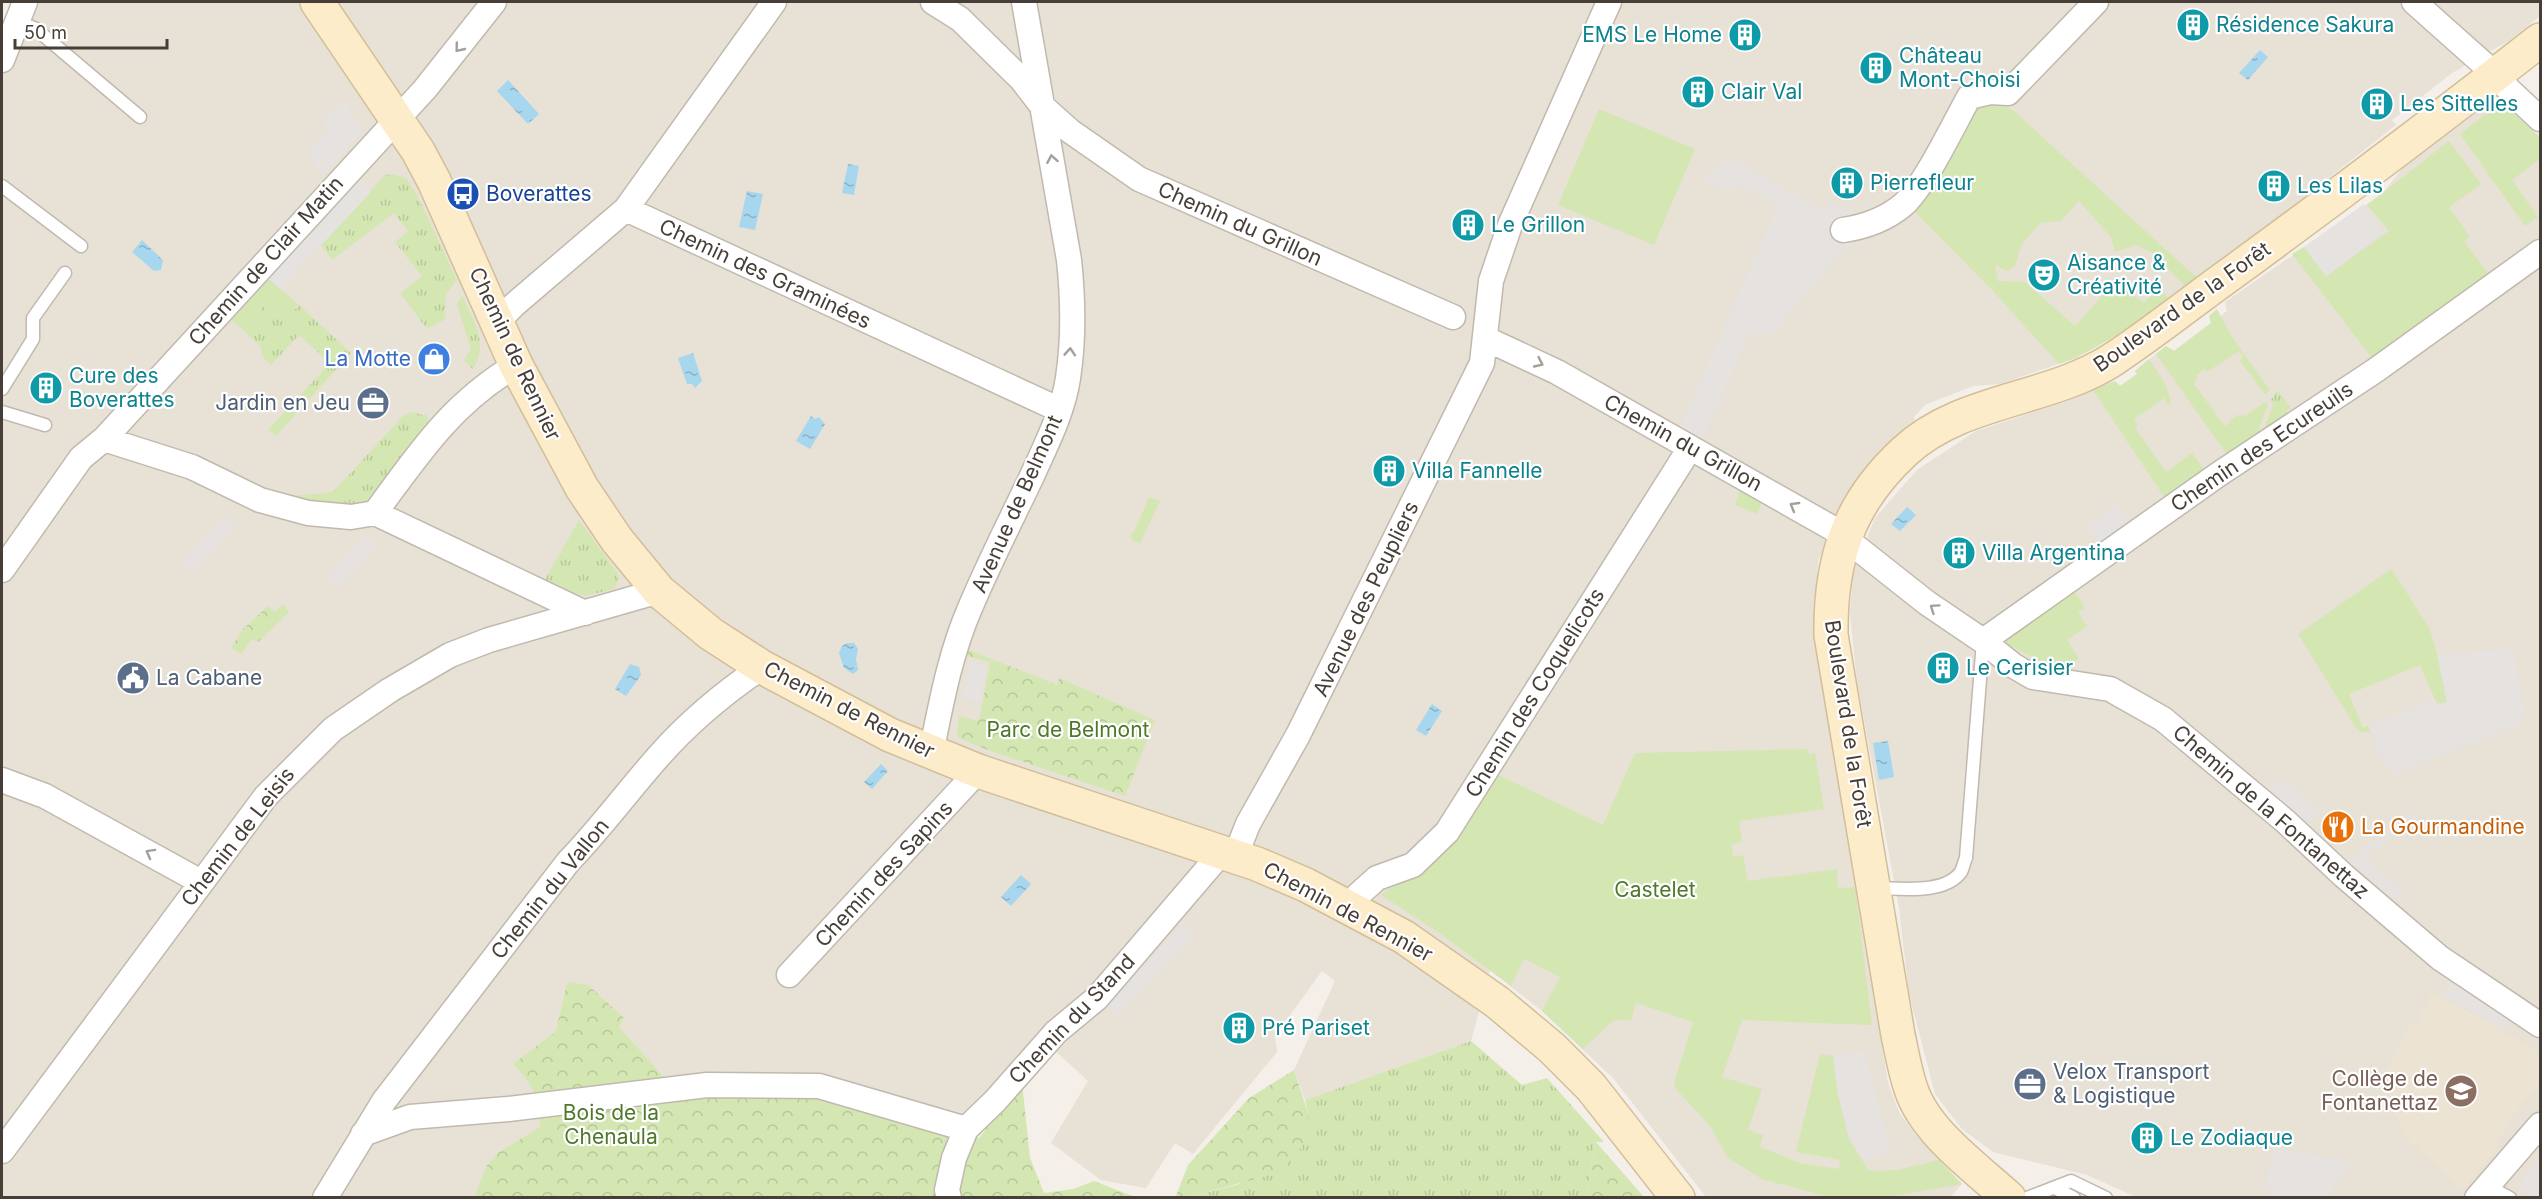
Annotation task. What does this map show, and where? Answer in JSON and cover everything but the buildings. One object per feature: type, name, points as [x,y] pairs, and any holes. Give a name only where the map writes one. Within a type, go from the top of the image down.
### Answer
[{"type":"street","name":"Chemin de Rennier","points":[[317,2],[396,118],[434,181],[516,365],[582,488],[617,540],[659,591],[711,633],[762,667],[864,723],[978,771],[1229,854],[1305,885],[1404,937],[1497,1002],[1552,1048],[1592,1087],[1678,1197]]},
{"type":"street","name":"Chemin de Clair Matin","points":[[2,570],[81,458],[104,439],[425,88],[494,2]]},
{"type":"street","points":[[497,322],[626,209],[774,2]]},
{"type":"street","name":"Chemin du Grillon","points":[[933,2],[960,19],[1022,80],[1042,106],[1070,131],[1139,179],[1453,317]]},
{"type":"street","name":"Avenue de Belmont","points":[[931,753],[948,674],[959,638],[970,608],[1045,449],[1060,410],[1068,378],[1072,295],[1069,260],[1024,2]]},
{"type":"street","name":"Avenue des Peupliers","points":[[1229,854],[1299,735],[1482,363],[1491,281],[1510,225],[1609,2]]},
{"type":"street","points":[[1843,230],[1865,227],[1904,204],[1924,177],[1969,97],[1990,92],[2008,93],[2096,2]]},
{"type":"street","points":[[2414,2],[2541,118]]},
{"type":"street","points":[[2,60],[21,11]]},
{"type":"street","name":"Boulevard de la Forêt","points":[[2028,1197],[1932,1125],[1919,1108],[1911,1090],[1898,1035],[1831,635],[1831,600],[1836,564],[1844,537],[1870,488],[1904,452],[1922,437],[1963,416],[2048,390],[2109,362],[2316,213],[2541,40]]},
{"type":"street","name":"Chemin des Graminées","points":[[626,209],[1060,410]]},
{"type":"street","name":"Chemin des Ecureuils","points":[[1983,641],[2219,474],[2376,370],[2541,252]]},
{"type":"street","name":"Chemin du Grillon","points":[[1485,342],[1495,344],[1557,372],[1690,448],[1719,462],[1844,537],[1927,603],[1983,641]]},
{"type":"street","points":[[375,513],[443,423],[470,398],[516,365]]},
{"type":"street","points":[[104,439],[192,467],[260,500],[308,513],[351,517],[375,513],[585,613]]},
{"type":"street","name":"Chemin des Coquelicots","points":[[1351,909],[1358,895],[1377,878],[1413,865],[1447,832],[1690,448]]},
{"type":"street","name":"Chemin de Leisis","points":[[2,1151],[266,796],[309,750],[361,708],[450,656],[489,640],[659,591]]},
{"type":"street","name":"Chemin de la Fontanettaz","points":[[1983,641],[2014,666],[2033,677],[2110,689],[2129,698],[2176,729],[2285,820],[2344,876],[2440,958],[2527,1018],[2541,1025]]},
{"type":"street","name":"Chemin du Vallon","points":[[324,1197],[384,1101],[568,862],[598,831],[658,756],[698,719],[762,667]]},
{"type":"street","name":"Chemin des Sapins","points":[[789,975],[978,771]]},
{"type":"street","points":[[2,780],[45,796],[201,882]]},
{"type":"street","name":"Chemin du Stand","points":[[949,1197],[947,1190],[954,1158],[966,1129],[995,1101],[1056,1032],[1097,998],[1229,854]]},
{"type":"street","points":[[363,1134],[410,1118],[707,1085],[819,1086],[966,1129]]},
{"type":"street","points":[[2482,1192],[2541,1125]]},
{"type":"lane","points":[[21,11],[36,29],[140,117]]},
{"type":"lane","points":[[2,186],[81,246]]},
{"type":"lane","points":[[2,389],[33,339],[33,318],[65,273]]},
{"type":"lane","points":[[2,412],[45,425]]},
{"type":"lane","points":[[1875,888],[1934,887],[1949,882],[1961,872],[1966,858],[1983,641]]},
{"type":"lane","points":[[2028,1197],[2071,1181],[2106,1197]]},
{"type":"lane","points":[[2055,1188],[2074,1197]]},
{"type":"lane","points":[[2482,1192],[2510,1197]]},
{"type":"shaded area","points":[[17,2],[2540,2],[2540,16],[2510,40],[2452,73],[2392,120],[2396,125],[2274,221],[2131,326],[2076,358],[2000,384],[1973,386],[1925,405],[1914,417],[1915,425],[1868,466],[1844,502],[1818,561],[1814,626],[1888,1083],[1899,1112],[1915,1134],[1962,1184],[1950,1198],[1706,1197],[1613,1078],[1542,1011],[1490,970],[1471,1041],[1305,1100],[1294,1070],[1335,981],[1322,971],[1275,1036],[1277,1052],[1193,1154],[1175,1143],[1146,1188],[1101,1180],[1051,1143],[1088,1081],[1039,1036],[971,1115],[959,1119],[730,1076],[663,1076],[618,1027],[624,1019],[567,982],[556,1031],[514,1064],[527,1078],[539,1103],[540,1127],[499,1152],[487,1165],[475,1194],[477,1197],[2,1197],[2,40]]},
{"type":"shaded area","points":[[345,102],[362,132],[322,177],[308,150],[327,130],[323,121],[336,107]]},
{"type":"shaded area","points":[[2498,108],[2509,109],[2540,137],[2540,1197],[2136,1197],[2087,1175],[1993,1152],[1962,1129],[1935,1094],[1909,994],[1899,908],[1857,682],[1850,613],[1853,573],[1875,518],[1917,470],[1976,431],[2065,402],[2115,381],[2120,386],[2137,374],[2135,371],[2166,346],[2174,351],[2227,311],[2225,302],[2383,193],[2409,160],[2473,113]]},
{"type":"shaded area","points":[[1732,159],[1824,211],[1830,201],[1885,230],[1851,246],[1835,259],[1771,336],[1763,331],[1747,338],[1701,443],[1679,429],[1776,210],[1774,203],[1742,185],[1727,191],[1704,181],[1706,174]]},
{"type":"shaded area","points":[[360,180],[372,191],[280,289],[269,279]]},
{"type":"shaded area","points":[[2364,204],[2383,233],[2326,277],[2304,247]]},
{"type":"shaded area","points":[[2118,505],[2131,524],[2099,546],[2086,526]]},
{"type":"shaded area","points":[[226,514],[237,525],[193,573],[182,563]]},
{"type":"shaded area","points":[[366,534],[378,545],[340,587],[328,577]]},
{"type":"shaded area","points":[[2513,649],[2525,714],[2518,725],[2393,775],[2377,751],[2368,726],[2434,699],[2437,704],[2447,702],[2437,655]]},
{"type":"shaded area","points":[[970,662],[987,666],[980,701],[962,698]]},
{"type":"shaded area","points":[[2280,777],[2320,813],[2309,824],[2270,789]]},
{"type":"shaded area","points":[[2415,811],[2419,817],[2364,857],[2403,890],[2394,900],[2348,860]]},
{"type":"shaded area","points":[[1184,923],[1194,934],[1117,1017],[1105,1006]]},
{"type":"shaded area","points":[[2453,982],[2515,1019],[2503,1028],[2440,993]]},
{"type":"shaded area","name":"Collège de Fontanettaz","points":[[2432,993],[2529,1045],[2540,1055],[2538,1085],[2509,1121],[2512,1124],[2494,1144],[2498,1148],[2465,1188],[2459,1187],[2407,1139],[2393,1111],[2389,1096],[2389,1066],[2410,1021],[2415,1024]]},
{"type":"shaded area","points":[[1864,1051],[1891,1152],[1864,1161],[1849,1139],[1838,1094],[1833,1056]]},
{"type":"shaded area","points":[[2274,1147],[2351,1162],[2327,1197],[2270,1197],[2271,1189],[2265,1187]]},
{"type":"shaded area","points":[[2536,1159],[2540,1161],[2540,1197],[2533,1197],[2517,1190]]},
{"type":"green space","points":[[1987,103],[2001,104],[2014,111],[2197,278],[2185,286],[2151,252],[2135,245],[2115,252],[2111,237],[2079,201],[2061,221],[2040,223],[2021,245],[2015,266],[2006,271],[1995,265],[1998,281],[2025,282],[2075,326],[2115,282],[2144,303],[2157,288],[2169,298],[2102,344],[2059,364],[1994,292],[1914,211],[1931,192],[1976,110]]},
{"type":"green space","points":[[1599,109],[1695,149],[1654,245],[1558,205]]},
{"type":"green space","points":[[2492,109],[2509,109],[2540,137],[2540,159],[2512,180],[2538,217],[2525,226],[2460,134]]},
{"type":"green space","points":[[2449,141],[2481,184],[2449,207],[2470,237],[2464,241],[2490,276],[2372,358],[2292,254],[2304,247],[2326,276],[2389,231],[2367,205]]},
{"type":"green space","points":[[392,174],[406,178],[416,193],[457,280],[446,294],[445,319],[427,329],[400,293],[422,276],[395,242],[408,231],[394,213],[332,260],[321,245],[385,175]]},
{"type":"green space","points":[[269,279],[299,305],[283,322],[264,306],[242,329],[232,320]]},
{"type":"green space","points":[[462,295],[480,340],[478,359],[473,369],[464,360],[471,349],[457,305]]},
{"type":"green space","points":[[299,305],[351,353],[276,436],[268,430],[330,363],[299,335],[271,365],[262,356],[261,347],[242,329],[264,306],[283,322]]},
{"type":"green space","points":[[2217,309],[2230,334],[2269,389],[2266,395],[2240,361],[2243,356],[2239,351],[2207,372],[2204,369],[2196,375],[2197,379],[2194,384],[2225,426],[2237,415],[2245,416],[2265,402],[2268,404],[2259,428],[2261,435],[2228,456],[2156,354],[2166,346],[2174,351],[2211,323],[2209,316]]},
{"type":"green space","points":[[2149,359],[2166,385],[2171,403],[2168,405],[2164,398],[2134,419],[2138,426],[2135,428],[2166,472],[2192,453],[2206,472],[2166,500],[2093,390],[2115,381],[2120,386],[2137,374],[2135,371]]},
{"type":"green space","points":[[2277,390],[2291,408],[2286,411],[2289,415],[2265,431],[2273,405],[2271,400]]},
{"type":"green space","points":[[411,412],[427,416],[430,426],[366,501],[346,507],[336,507],[285,496],[328,493],[335,490],[402,417]]},
{"type":"green space","points":[[1742,486],[1763,498],[1757,514],[1735,505]]},
{"type":"green space","points":[[1149,497],[1160,501],[1140,543],[1132,540],[1131,534],[1134,532]]},
{"type":"green space","points":[[579,520],[618,574],[619,580],[614,589],[585,596],[543,583]]},
{"type":"green space","points":[[2391,569],[2429,627],[2439,660],[2447,702],[2437,704],[2420,665],[2349,694],[2363,728],[2368,726],[2372,733],[2358,731],[2298,634]]},
{"type":"green space","points":[[2068,588],[2076,593],[2085,608],[2078,612],[2087,626],[2067,640],[2079,658],[2065,668],[2044,663],[2007,644],[2005,634]]},
{"type":"green space","points":[[283,604],[289,612],[258,642],[252,639],[241,654],[231,648],[243,629],[268,606],[275,612]]},
{"type":"green space","name":"Parc de Belmont","points":[[962,647],[1057,685],[1059,678],[1155,720],[1125,796],[985,749],[959,738],[957,733],[959,715],[979,721],[990,662],[960,654]]},
{"type":"green space","name":"Castelet","points":[[1808,749],[1809,755],[1815,753],[1824,809],[1739,821],[1742,842],[1732,844],[1733,857],[1743,855],[1748,881],[1837,869],[1838,888],[1855,887],[1872,1025],[1742,1020],[1722,1077],[1762,1089],[1748,1130],[1763,1135],[1760,1147],[1800,1163],[1839,1169],[1840,1160],[1796,1152],[1820,1054],[1833,1056],[1838,1094],[1849,1139],[1869,1171],[1898,1170],[1939,1160],[1962,1184],[1888,1197],[1842,1198],[1821,1195],[1762,1179],[1728,1158],[1710,1126],[1676,1089],[1674,1083],[1693,1022],[1636,1003],[1631,1020],[1614,1020],[1583,1049],[1542,1011],[1560,977],[1524,959],[1511,986],[1438,932],[1381,895],[1413,877],[1451,846],[1496,774],[1603,825],[1635,753]]},
{"type":"green space","name":"Bois de la Chenaula","points":[[567,982],[588,985],[624,1018],[619,1027],[663,1076],[682,1092],[811,1097],[979,1138],[1022,1082],[1030,1158],[1044,1193],[1073,1189],[1094,1181],[1135,1197],[477,1198],[475,1194],[487,1165],[499,1152],[540,1127],[534,1092],[513,1064],[556,1031]]},
{"type":"green space","points":[[1471,1041],[1522,1085],[1547,1078],[1604,1142],[1595,1142],[1587,1197],[1173,1198],[1176,1196],[1189,1197],[1240,1184],[1308,1113],[1305,1100]]},
{"type":"green space","points":[[1294,1070],[1308,1113],[1307,1140],[1281,1172],[1189,1197],[1176,1196],[1188,1165],[1249,1098]]},
{"type":"green space","points":[[1595,1141],[1644,1197],[1587,1197]]},
{"type":"water","points":[[2260,50],[2268,57],[2248,80],[2239,73]]},
{"type":"water","points":[[508,80],[539,114],[528,124],[497,91]]},
{"type":"water","points":[[848,164],[859,166],[854,195],[842,193]]},
{"type":"water","points":[[747,191],[763,194],[755,230],[739,227]]},
{"type":"water","points":[[142,240],[163,260],[161,270],[154,271],[132,252]]},
{"type":"water","points":[[693,353],[702,381],[695,388],[692,384],[687,384],[678,358]]},
{"type":"water","points":[[811,416],[815,419],[819,417],[825,424],[810,449],[796,441]]},
{"type":"water","points":[[1907,507],[1916,515],[1900,531],[1891,524]]},
{"type":"water","points":[[854,643],[858,649],[856,659],[858,670],[853,674],[844,668],[839,653],[842,646]]},
{"type":"water","points":[[630,664],[639,667],[641,675],[626,696],[615,689]]},
{"type":"water","points":[[1432,704],[1442,711],[1426,736],[1416,730]]},
{"type":"water","points":[[1888,741],[1894,777],[1879,780],[1873,743]]},
{"type":"water","points":[[881,764],[888,771],[872,789],[864,782]]},
{"type":"water","points":[[1021,875],[1031,884],[1011,906],[1001,897]]},
{"type":"place","name":"Résidence Sakura","points":[[2193,25]]},
{"type":"place","name":"EMS Le Home","points":[[1745,35]]},
{"type":"place","name":"Château Mont-Choisi","points":[[1876,68]]},
{"type":"place","name":"Clair Val","points":[[1698,92]]},
{"type":"place","name":"Les Sittelles","points":[[2377,104]]},
{"type":"place","name":"Pierrefleur","points":[[1847,183]]},
{"type":"place","name":"Les Lilas","points":[[2274,186]]},
{"type":"place","name":"Boverattes","points":[[463,194]]},
{"type":"place","name":"Le Grillon","points":[[1468,225]]},
{"type":"place","name":"Aisance & Créativité","points":[[2044,275]]},
{"type":"place","name":"La Motte","points":[[434,359]]},
{"type":"place","name":"Cure des Boverattes","points":[[46,388]]},
{"type":"place","name":"Jardin en Jeu","points":[[373,403]]},
{"type":"place","name":"Villa Fannelle","points":[[1389,471]]},
{"type":"place","name":"Villa Argentina","points":[[1959,553]]},
{"type":"place","name":"Le Cerisier","points":[[1943,668]]},
{"type":"place","name":"La Cabane","points":[[133,678]]},
{"type":"place","name":"La Gourmandine","points":[[2338,827]]},
{"type":"place","name":"Pré Pariset","points":[[1239,1028]]},
{"type":"place","name":"Velox Transport & Logistique","points":[[2030,1084]]},
{"type":"place","name":"Collège de Fontanettaz","points":[[2461,1091]]},
{"type":"place","name":"Le Zodiaque","points":[[2147,1138]]}]
